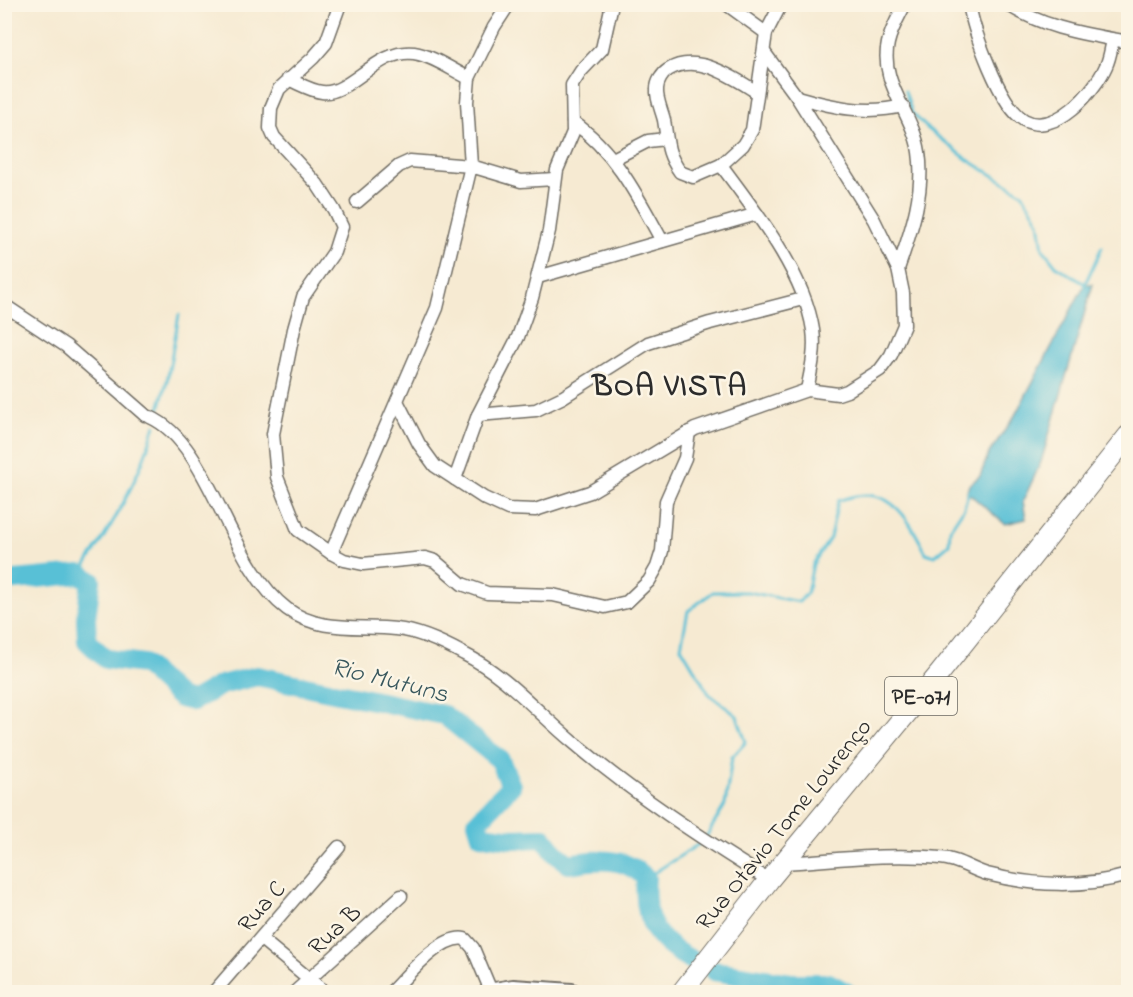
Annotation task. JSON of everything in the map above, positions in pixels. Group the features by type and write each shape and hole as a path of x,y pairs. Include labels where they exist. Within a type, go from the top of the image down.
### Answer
{"main road":[{"name":"Rua Otavio Tome Lourenço","path":"682,993 769,880 940,674 1128,436"}],"street":[{"path":"340,4 326,43 313,58 288,79 273,97 270,128 281,146 317,184 340,219 341,234 334,252 300,305 276,412 274,455 277,477 298,530 344,560 363,564 425,558 435,561 462,584 487,593 553,595 606,607 619,606 635,597 657,567 662,551 666,501 685,458 689,432"},
{"path":"331,553 398,403 437,308 471,166 467,102 469,78 494,27 509,4"},
{"path":"455,479 478,415 518,337 538,277 554,208 555,179 571,139 572,85 581,71 602,49 612,4"},
{"path":"726,4 766,33"},
{"path":"757,92 706,66 681,65 669,69 659,80 657,90 664,121 665,139 674,162 683,174 699,176 721,165 743,145 752,130 766,33 780,4"},
{"path":"898,269 913,226 920,183 916,136 891,82 886,64 888,40 905,4"},
{"path":"969,4 984,56 1005,96 1017,113 1027,121 1053,121 1081,103 1106,66 1113,40"},
{"path":"1007,4 1039,22 1061,30 1128,42"},
{"path":"398,403 428,459 484,498 508,509 535,510 590,492 689,432 807,390 838,394 856,387 880,370 891,355 904,325 903,293 898,269 874,220 797,97 764,52"},
{"path":"288,79 321,92 331,92 380,61 403,53 424,56 469,78"},
{"path":"797,97 852,110 871,111 903,106"},
{"path":"573,122 595,138 613,159 662,241"},
{"path":"613,159 644,143 665,139"},
{"path":"357,202 405,162 428,161 471,166 514,180 555,179"},
{"path":"721,165 757,214 787,265 803,299 814,341 807,390"},
{"path":"538,277 757,214"},
{"path":"478,415 536,410 563,397 648,344 710,323 803,299"},
{"path":"4,305 66,346 181,442 200,471 261,584 289,611 333,626 408,631 464,654 504,680 573,742 625,783 698,835 769,880"},
{"name":"Rua C","path":"214,993 339,847"},
{"path":"783,863 907,855 956,860 983,873 1029,882 1096,882 1128,875"},
{"name":"Rua B","path":"295,993 401,896"},
{"path":"392,993 442,944 460,938 465,939 473,948 490,992 513,988 564,992"},
{"path":"261,939 325,993"}],"water":[{"path":"1085,284 1093,284 1041,462 1023,501 1026,519 1005,524 967,492 969,485 980,476 989,453 1014,417"}],"waterway":[{"path":"905,91 912,113 927,128 968,160 1022,193 1039,222 1043,249 1057,267 1085,284"},
{"path":"1084,286 1102,247"},
{"path":"157,416 167,381 179,315"},
{"path":"80,574 124,503 149,445 155,425"},
{"path":"706,837 725,805 732,757 746,742 737,716 709,694 681,647 688,611 713,592 748,592 799,602 807,593 813,564 830,538 838,501 855,496 870,495 883,498 893,505 903,514 926,553 935,556 949,544 950,529 964,508 969,490"},
{"name":"Rio Mutuns","path":"4,581 80,574 91,581 86,618 87,641 106,659 143,664 180,698 193,701 221,685 257,676 444,715 500,760 511,786 477,822 481,835 514,839 544,838 556,854 569,864 610,861 638,871 646,878 647,907 655,930 672,947 696,962"},
{"path":"646,878 702,842"},
{"name":"Rio Mutuns","path":"714,971 791,983 829,983 846,992"}],"district":[{"name":"BOA VISTA","path":"670,385"}]}
